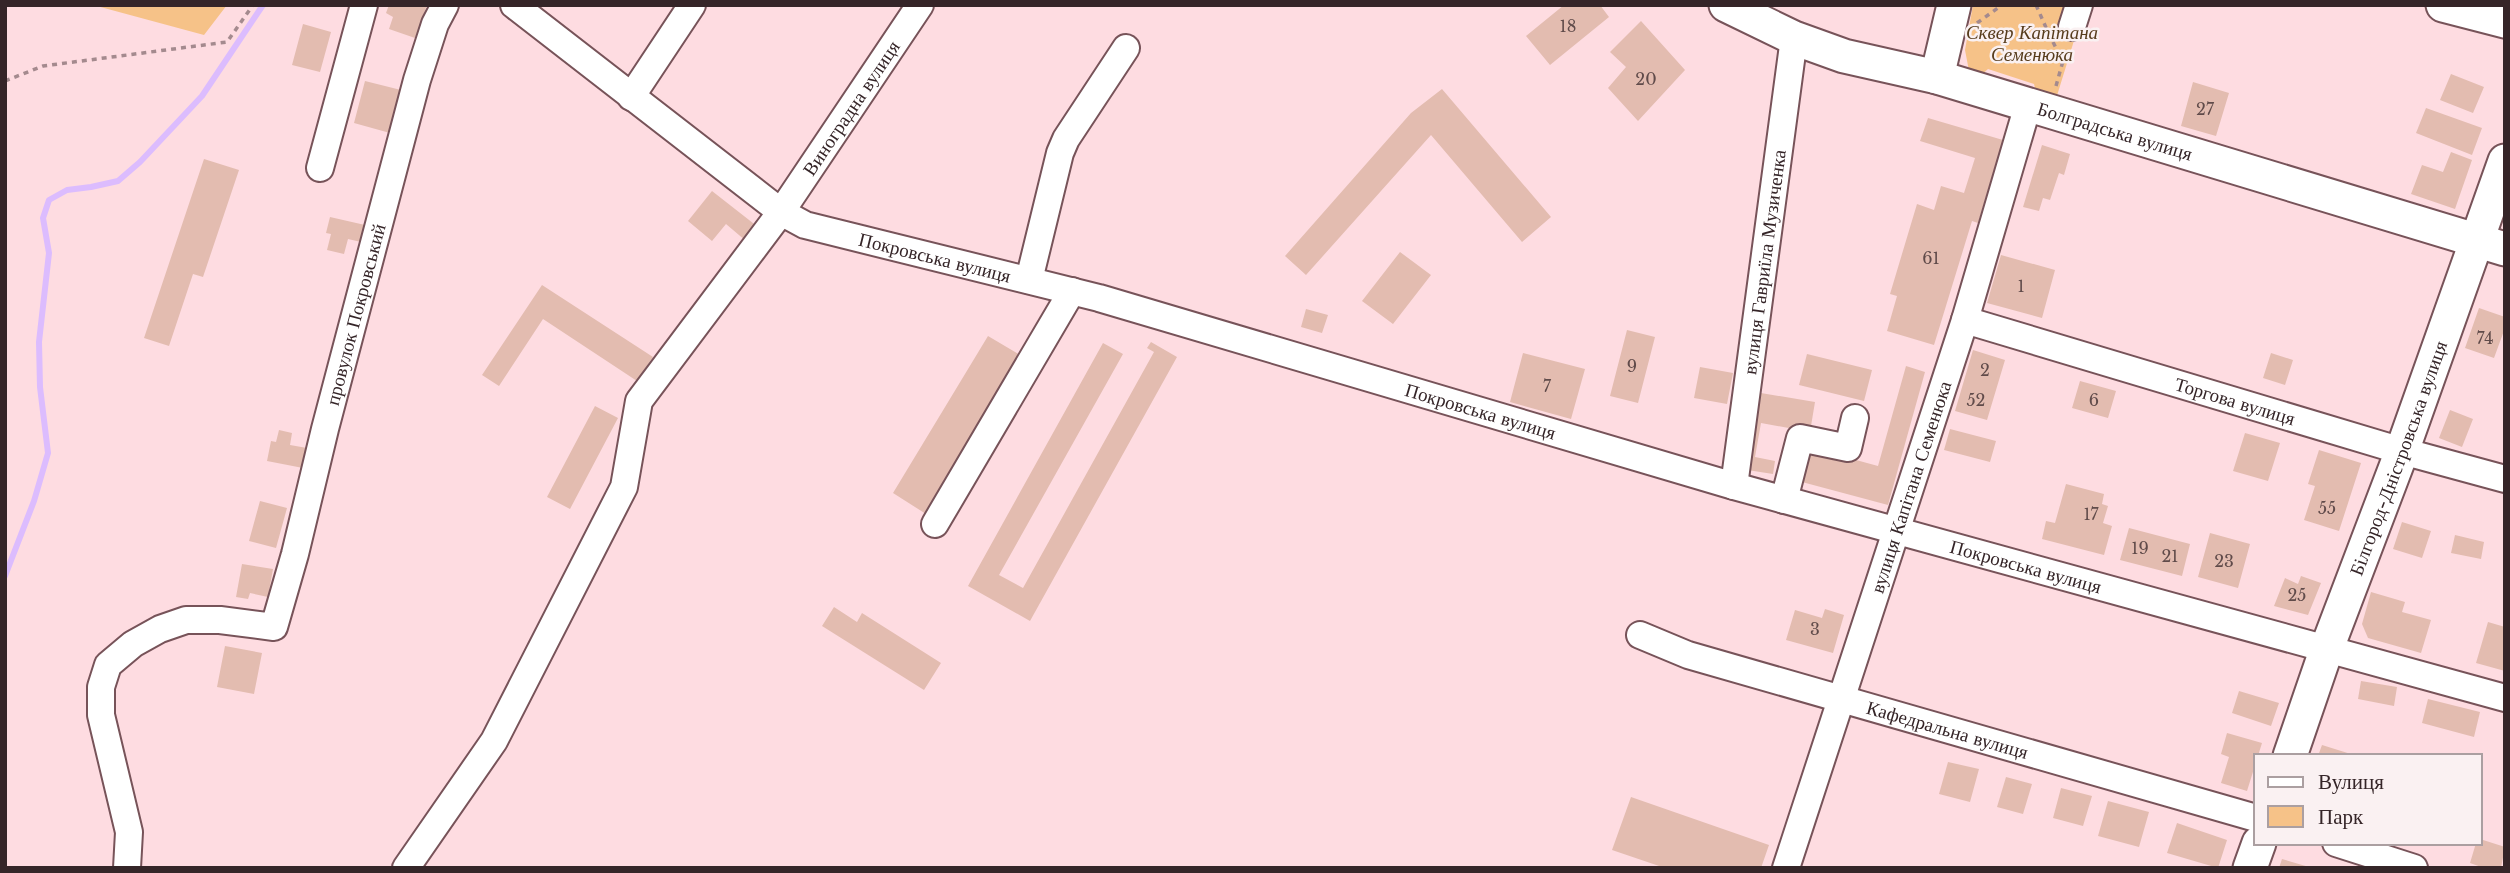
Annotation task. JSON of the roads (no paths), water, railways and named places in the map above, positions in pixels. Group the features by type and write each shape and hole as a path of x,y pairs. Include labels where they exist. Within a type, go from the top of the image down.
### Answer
{"main road":[{"name":"Болградська вулиця","path":"1726,5 1794,38 1844,56 2041,98 2490,245"},
{"path":"2443,5 2505,22"},
{"path":"1937,77 1963,16"},
{"name":"Білгород-Дністровська вулиця","path":"2291,754 2327,648 2402,451 2490,245 2505,162"},
{"path":"2250,868 2258,845"}],"street":[{"path":"320,168 363,5"},
{"name":"провулок Покровський","path":"127,868 129,832 101,715 101,687 108,665 133,644 160,629 186,620 220,620 274,626 417,80 435,24 445,5"},
{"name":"Покровська вулиця","path":"514,5 781,212 805,225 1072,291 1734,486 2505,698"},
{"path":"631,97 692,5"},
{"name":"Виноградна вулиця","path":"406,868 494,741 624,487 639,401 781,212 920,5"},
{"name":"вулиця Гавриїла Музиченка","path":"1734,486 1794,38"},
{"path":"1029,281 1063,146 1126,48"},
{"name":"вулиця Капітана Семенюка","path":"1786,868 1965,320 2041,98"},
{"path":"935,524 1072,291"},
{"name":"Торгова вулиця","path":"1965,320 2402,451 2505,479"},
{"path":"1784,500 1800,438 1848,448 1855,418"},
{"name":"Кафедральна вулиця","path":"1640,635 1688,656 2254,817"},
{"path":"2342,845 2414,868"}],"waterway":[{"path":"5,576 34,501 48,453 40,387 39,342 49,253 43,218 49,200 67,190 118,181 140,162 202,96 263,5"}],"park label":[{"name":"Сквер Капітана Семенюка","path":"2032,43"}]}
